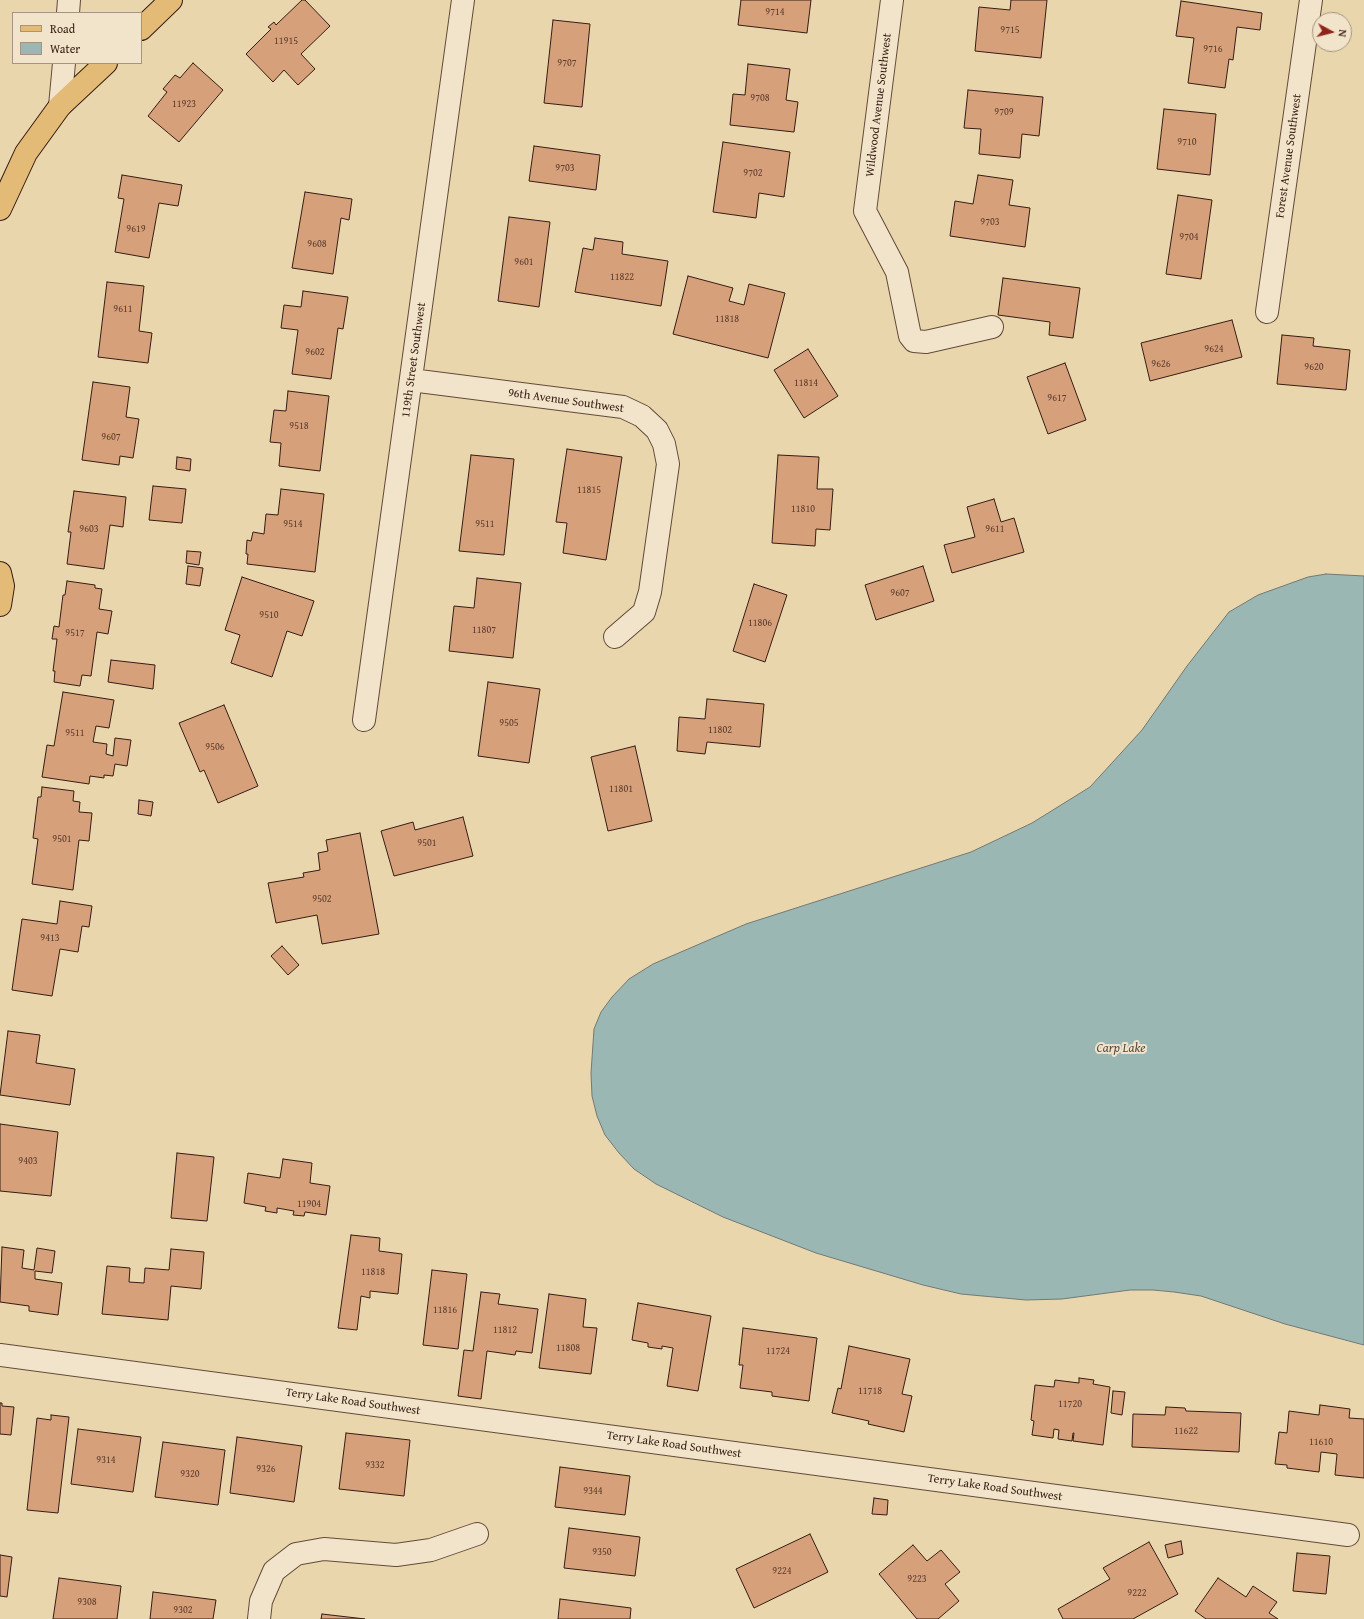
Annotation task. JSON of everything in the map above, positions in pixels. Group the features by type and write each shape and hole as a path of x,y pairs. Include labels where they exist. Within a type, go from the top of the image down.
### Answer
{"main road":[{"path":"142,28 171,0"},
{"path":"0,209 26,153 60,106 105,64"},
{"path":"0,573 3,586 0,605"}],"street":[{"path":"68,12 69,0"},
{"name":"119th Street Southwest","path":"364,720 463,0"},
{"name":"Wildwood Avenue Southwest","path":"892,0 866,210 897,272 910,336 914,341 926,342 992,327"},
{"name":"Forest Avenue Southwest","path":"1267,312 1311,0"},
{"path":"60,106 64,64"},
{"name":"96th Avenue Southwest","path":"411,380 623,407 642,416 657,430 664,444 668,464 650,592 644,612 615,637"},
{"name":"Terry Lake Road Southwest","path":"0,1354 1348,1535"},
{"path":"258,1619 261,1601 274,1571 296,1554 324,1549 396,1555 431,1550 476,1534"}],"water":[{"name":"Carp Lake","path":"1326,574 1364,576 1364,1345 1285,1324 1201,1296 1174,1292 1130,1290 1062,1299 1026,1300 961,1294 923,1285 816,1253 723,1217 656,1184 634,1169 619,1153 605,1135 597,1116 592,1096 591,1073 594,1029 601,1012 612,997 629,979 653,964 746,924 971,852 1032,823 1090,787 1142,730 1187,666 1229,612 1258,595 1308,577"}],"building":[{"path":"302,0 305,0 330,26 301,54 315,69 298,85 284,70 273,82 246,54 271,29 268,27 274,22 276,25"},
{"path":"741,0 811,0 807,33 738,25"},
{"path":"1011,0 1047,0 1041,58 975,51 979,7 1010,10"},
{"path":"1181,1 1262,13 1260,30 1237,27 1233,60 1229,59 1225,88 1188,83 1194,38 1176,36"},
{"path":"553,20 590,24 582,107 544,103"},
{"path":"193,63 223,90 179,142 148,116 167,92 163,89 175,75 180,78"},
{"path":"748,64 790,69 786,100 798,102 794,132 730,125 733,94 745,95"},
{"path":"968,90 1043,97 1039,136 1022,134 1020,158 979,154 981,129 964,128"},
{"path":"1164,109 1216,114 1210,175 1157,169"},
{"path":"723,142 790,152 784,197 759,193 756,218 713,212"},
{"path":"534,146 600,155 596,190 529,181"},
{"path":"122,175 182,185 178,206 159,203 149,258 115,252 124,199 118,198"},
{"path":"978,175 1013,180 1009,205 1030,208 1025,247 950,236 955,201 973,204"},
{"path":"305,192 352,199 349,220 341,218 333,274 292,268"},
{"path":"1178,195 1212,200 1201,279 1166,274"},
{"path":"509,217 550,222 539,307 498,301"},
{"path":"595,238 623,242 622,254 668,261 661,306 575,292 583,248 593,250"},
{"path":"688,276 733,288 729,301 744,305 749,284 785,293 768,358 673,334"},
{"path":"1003,278 1080,288 1073,338 1049,335 1050,322 998,315"},
{"path":"107,282 144,286 139,331 152,333 148,363 98,357"},
{"path":"303,291 348,297 343,329 338,328 331,379 292,374 298,330 281,328 284,305 301,307"},
{"path":"1232,320 1242,357 1150,381 1141,343"},
{"path":"1282,335 1314,338 1313,346 1350,350 1346,390 1277,384"},
{"path":"808,349 838,396 804,418 774,370"},
{"path":"1065,363 1086,420 1048,434 1027,377"},
{"path":"93,382 130,387 126,417 139,419 133,458 120,456 119,465 82,460"},
{"path":"288,391 329,396 320,471 279,466 281,443 270,442 274,410 286,411"},
{"path":"567,449 622,457 606,560 563,553 567,523 556,522"},
{"path":"471,455 514,459 504,555 459,551"},
{"path":"778,455 819,457 817,489 833,489 830,530 816,529 815,546 772,543"},
{"path":"177,457 191,459 190,471 176,469"},
{"path":"153,486 186,489 182,523 149,520"},
{"path":"281,489 324,494 315,572 247,564 247,540 251,541 253,532 264,534 266,514 278,515"},
{"path":"74,491 126,497 123,527 110,525 104,569 67,564 71,532 68,532"},
{"path":"994,499 1001,522 1014,518 1024,552 952,573 944,545 975,537 967,507"},
{"path":"187,551 201,552 199,565 186,563"},
{"path":"188,566 203,568 200,586 186,584"},
{"path":"923,566 934,601 876,620 865,585"},
{"path":"242,577 314,601 302,636 287,631 272,677 231,663 240,635 225,630"},
{"path":"477,578 521,583 513,658 449,651 454,606 474,608"},
{"path":"67,581 95,585 95,588 102,589 99,609 112,611 108,634 97,632 91,676 82,675 80,686 54,682 55,671 53,671 57,639 52,639 54,626 59,627 63,595 65,595"},
{"path":"754,584 787,595 765,662 733,651"},
{"path":"111,660 155,665 153,689 108,682"},
{"path":"488,682 540,689 529,763 478,756"},
{"path":"63,692 114,700 109,728 96,726 93,742 107,744 106,754 113,756 115,738 131,740 127,766 115,764 113,776 104,775 104,778 90,776 89,784 42,777 47,745 54,746"},
{"path":"707,699 764,704 760,747 707,742 705,754 677,751 679,717 705,719"},
{"path":"224,705 258,786 218,803 204,770 200,772 179,723"},
{"path":"635,746 652,821 608,831 591,757"},
{"path":"42,787 74,791 73,801 80,802 79,812 92,813 89,841 79,840 73,890 32,884 38,839 33,838 38,797 41,797"},
{"path":"139,800 153,802 151,816 138,814"},
{"path":"463,817 473,856 394,876 381,831 413,822 415,830"},
{"path":"360,833 379,934 322,944 317,915 276,923 268,883 304,877 303,873 320,870 318,853 328,851 326,840"},
{"path":"60,901 92,906 89,927 82,926 78,952 60,949 52,996 12,990 22,919 57,924"},
{"path":"282,946 299,965 288,975 271,956"},
{"path":"8,1031 40,1035 36,1063 75,1069 70,1105 0,1095"},
{"path":"0,1124 58,1132 51,1196 0,1191"},
{"path":"177,1153 214,1157 207,1221 171,1218"},
{"path":"283,1159 312,1163 310,1183 330,1186 326,1215 305,1212 304,1216 293,1215 294,1211 277,1208 277,1213 265,1211 266,1207 244,1203 248,1173 280,1178"},
{"path":"351,1235 380,1238 379,1251 402,1254 398,1294 370,1291 370,1298 361,1296 357,1330 338,1328"},
{"path":"2,1247 24,1250 22,1268 34,1270 37,1248 55,1251 52,1273 35,1271 35,1279 62,1283 58,1315 29,1311 29,1306 0,1302"},
{"path":"171,1249 204,1252 201,1289 171,1286 168,1320 102,1314 107,1266 130,1268 129,1282 144,1283 145,1268 169,1270"},
{"path":"432,1270 467,1274 458,1349 423,1345"},
{"path":"481,1292 500,1294 498,1304 538,1309 532,1353 516,1351 515,1355 487,1351 481,1399 458,1396 464,1350 473,1351"},
{"path":"549,1294 586,1299 583,1327 597,1328 591,1374 539,1368"},
{"path":"638,1303 711,1316 698,1391 667,1386 673,1348 662,1346 662,1349 648,1347 648,1343 632,1340"},
{"path":"743,1328 817,1338 809,1401 772,1396 772,1392 740,1388 743,1365 739,1365"},
{"path":"849,1346 910,1359 902,1394 912,1396 904,1432 868,1424 869,1421 832,1413 838,1388 841,1389"},
{"path":"1079,1378 1094,1380 1093,1384 1110,1387 1103,1445 1073,1441 1074,1433 1072,1441 1058,1439 1059,1430 1054,1429 1053,1438 1032,1435 1034,1421 1031,1420 1035,1385 1054,1387 1055,1380 1079,1383"},
{"path":"1113,1391 1125,1392 1122,1415 1111,1413"},
{"path":"0,1403 2,1403 2,1406 14,1407 11,1435 0,1434"},
{"path":"1320,1405 1350,1409 1349,1418 1364,1419 1364,1478 1335,1475 1337,1454 1321,1452 1319,1472 1287,1468 1287,1465 1275,1464 1279,1432 1287,1433 1289,1411 1319,1415"},
{"path":"1166,1407 1185,1408 1186,1411 1241,1413 1239,1452 1132,1447 1133,1414 1165,1415"},
{"path":"51,1415 69,1417 58,1513 27,1510 37,1418 51,1420"},
{"path":"78,1429 141,1437 133,1492 71,1484"},
{"path":"346,1433 410,1440 404,1496 339,1489"},
{"path":"237,1437 302,1446 294,1502 230,1493"},
{"path":"163,1442 225,1450 218,1505 155,1497"},
{"path":"560,1467 630,1476 625,1515 555,1507"},
{"path":"874,1498 888,1500 887,1515 872,1514"},
{"path":"569,1528 640,1537 635,1576 564,1568"},
{"path":"810,1534 828,1572 754,1608 736,1569"},
{"path":"1181,1541 1183,1554 1168,1558 1165,1545"},
{"path":"1149,1542 1178,1594 1133,1619 1063,1619 1058,1609 1110,1579 1103,1568"},
{"path":"913,1545 927,1561 941,1550 960,1572 945,1584 959,1601 938,1619 917,1619 879,1574"},
{"path":"1297,1553 1330,1556 1326,1594 1293,1591"},
{"path":"0,1555 12,1557 7,1597 0,1596"},
{"path":"59,1578 121,1586 117,1619 53,1619"},
{"path":"1218,1578 1246,1597 1253,1586 1277,1602 1269,1613 1278,1619 1206,1619 1195,1611"},
{"path":"153,1592 216,1600 213,1619 150,1619"},
{"path":"560,1599 631,1608 630,1619 558,1619"},
{"path":"322,1614 365,1619 321,1619"}]}
